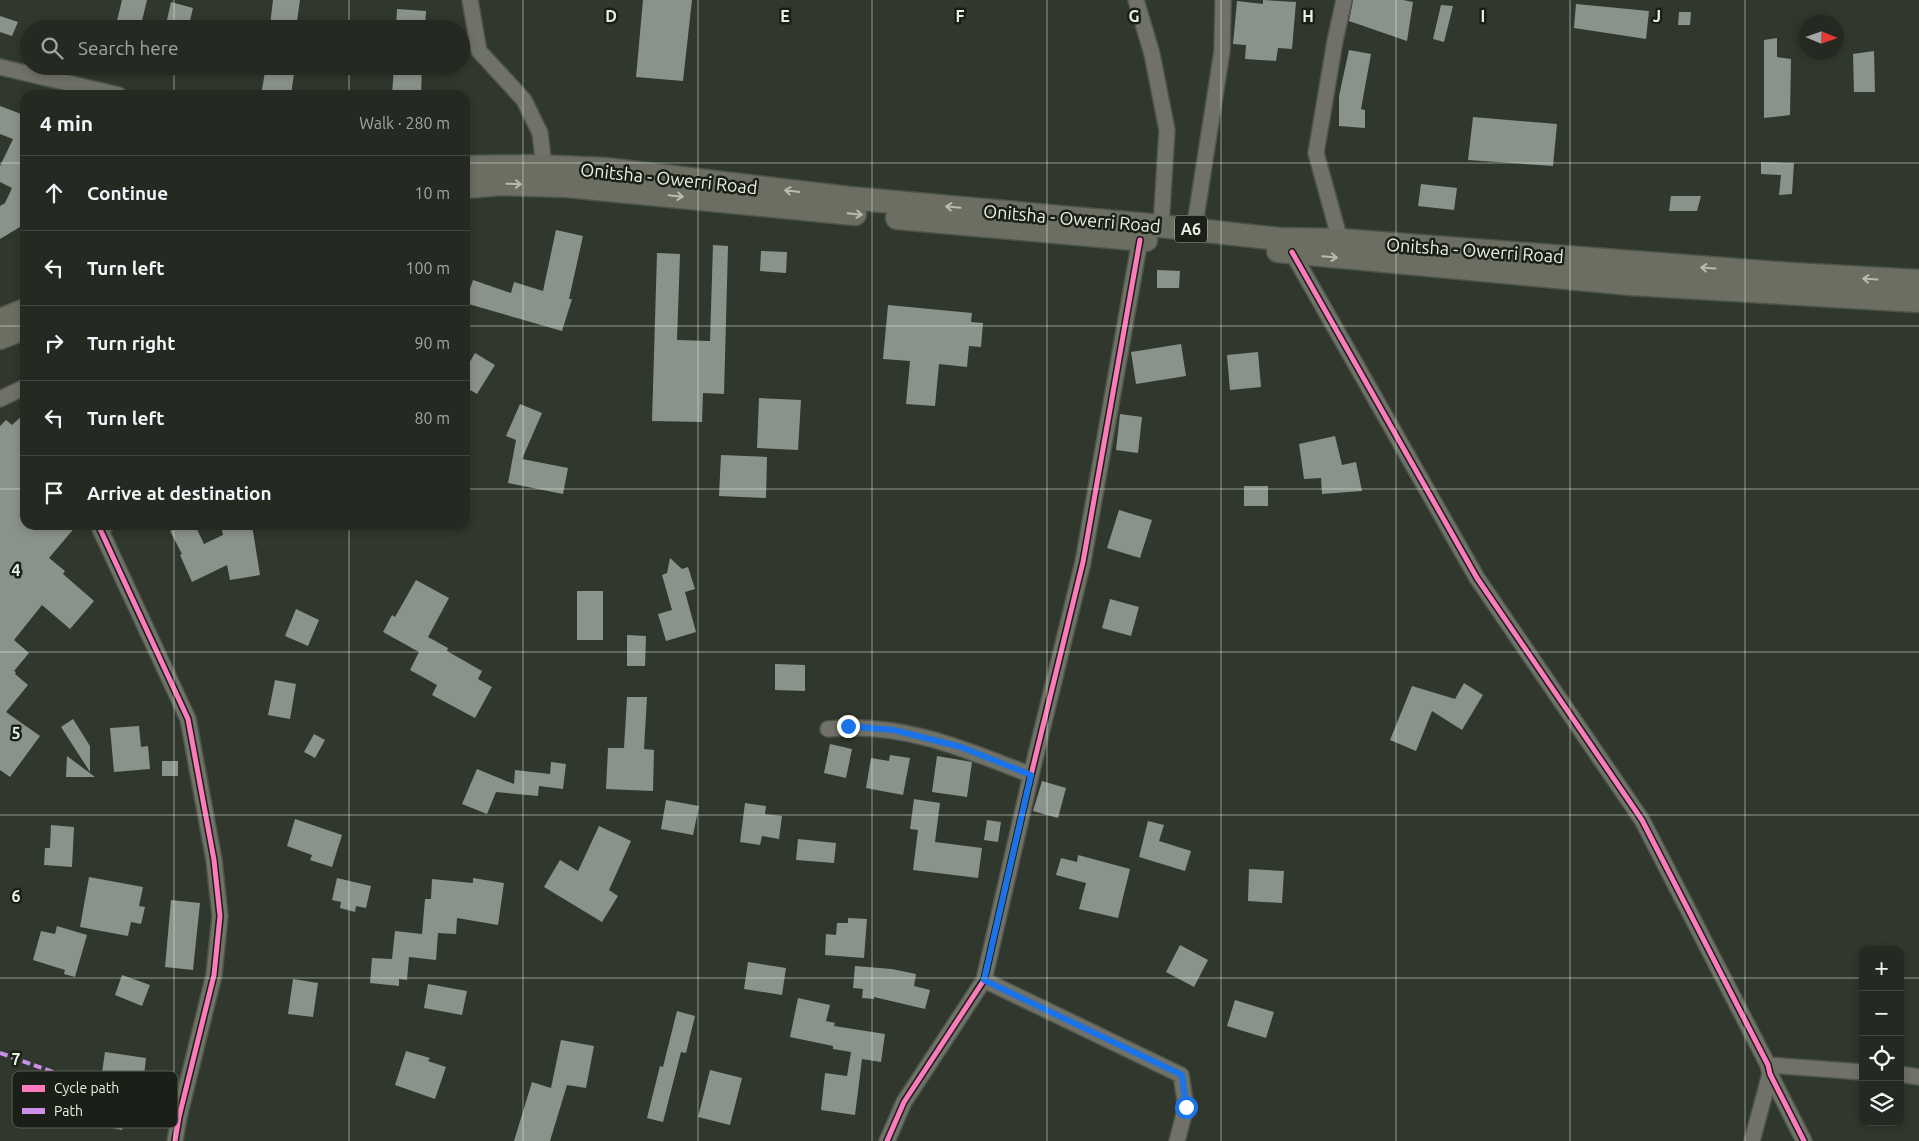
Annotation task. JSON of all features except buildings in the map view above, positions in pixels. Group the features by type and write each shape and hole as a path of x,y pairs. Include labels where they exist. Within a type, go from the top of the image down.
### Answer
{"highway":[{"name":"Onitsha - Owerri Road","path":"470,167 544,166 605,169 849,198 1161,226 1279,239 1340,240 1791,274 1919,281"},
{"name":"Onitsha - Owerri Road","path":"470,187 502,184 568,186 1631,284 1919,301"},
{"path":"0,320 20,312"},
{"path":"0,338 20,330"}],"street":[{"path":"470,0 479,51 524,100 540,133 544,166"},
{"path":"1136,0 1152,54 1167,130 1161,226"},
{"path":"1194,230 1222,51 1223,0"},
{"path":"1340,240 1316,153 1344,0"},
{"path":"0,67 20,72"},
{"path":"34,75 98,90"},
{"path":"887,1141 904,1102 984,980 1031,775 1083,562 1140,240"},
{"path":"1292,252 1477,578 1642,820 1804,1141"},
{"path":"0,399 20,389"},
{"path":"100,530 188,719 214,860 220,916 214,975 178,1123"},
{"path":"828,728 848,726 894,730 961,747 1031,775"},
{"path":"984,980 1182,1075 1186,1107 1177,1141"},
{"path":"1769,1070 1859,1072"},
{"path":"1752,1141 1769,1070"},
{"path":"1904,1075 1919,1077"},
{"path":"175,1141 177,1128"}],"marked path":[{"path":"0,1053 50,1071"}],"cycle path":[{"path":"887,1141 904,1102 984,980 1031,775 1083,562 1140,240"},
{"path":"1292,252 1477,578 1642,820 1768,1065 1770,1074 1804,1141"},
{"path":"100,530 188,719 214,860 220,916 214,975 178,1123"},
{"path":"175,1141 177,1128"}],"route":[{"path":"848,726 894,730 961,747 1031,775 984,980 1182,1075 1186,1107"}]}
